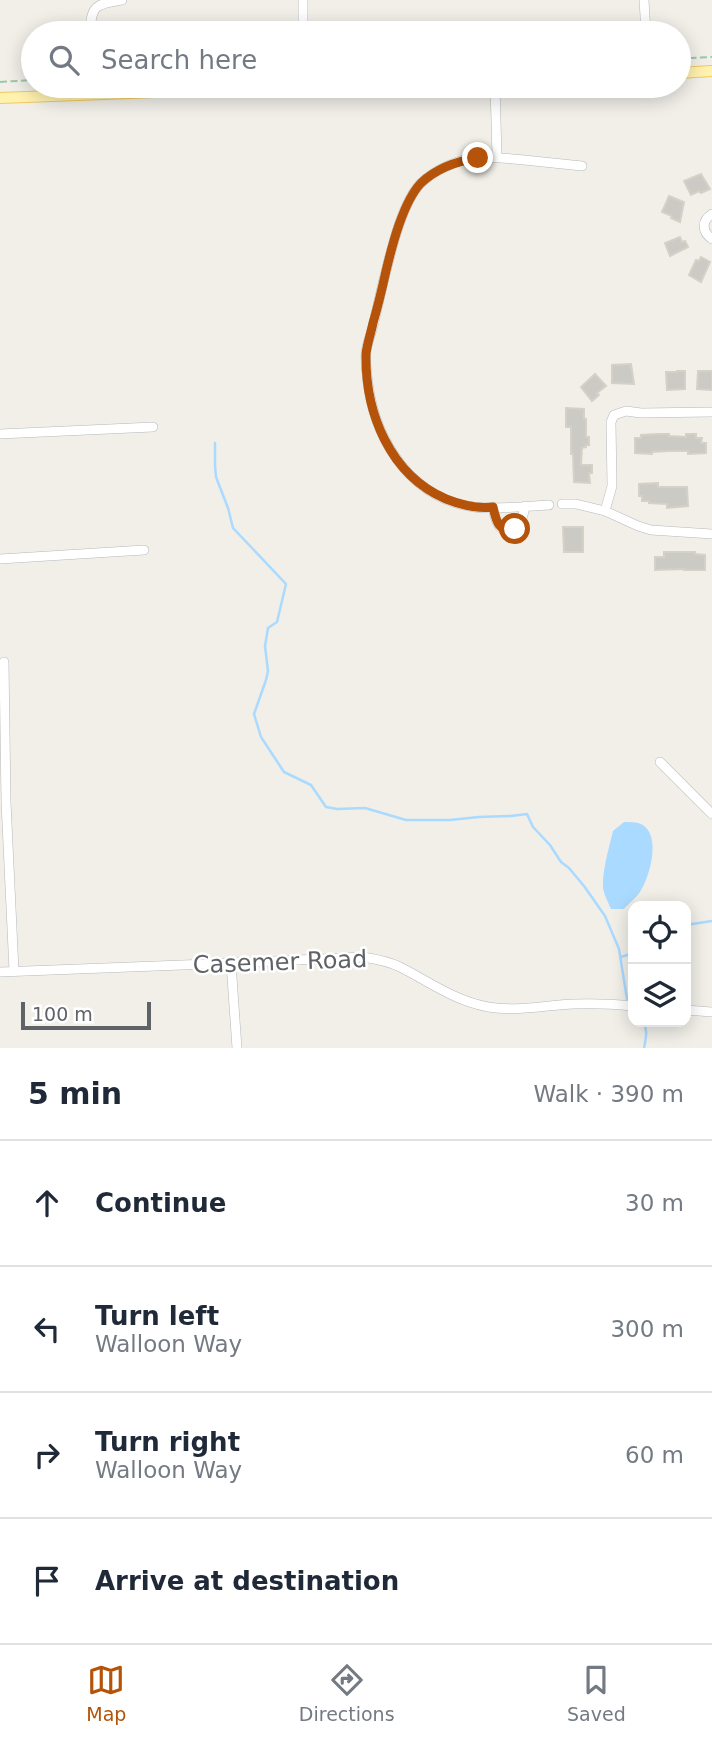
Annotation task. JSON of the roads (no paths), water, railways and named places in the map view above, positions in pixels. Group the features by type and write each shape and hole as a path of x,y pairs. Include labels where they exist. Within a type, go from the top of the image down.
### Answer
{"main road":[{"path":"691,72 712,71"},
{"path":"0,98 21,96"}],"street":[{"path":"91,21 92,12 103,2 122,0"},
{"path":"303,0 303,21"},
{"path":"644,0 645,21"},
{"path":"495,98 497,157"},
{"path":"549,505 473,507 434,494 415,481 384,440 376,420 368,386 366,351 394,239 412,195 420,184 447,166 462,160 497,157 582,166"},
{"path":"712,214 705,220 704,227 706,234 712,239"},
{"path":"605,510 612,486 611,422 614,415 625,411 712,412"},
{"path":"0,434 153,427"},
{"path":"562,504 605,510 651,530 712,534"},
{"path":"493,507 496,522 500,528 508,531 519,525 525,506"},
{"path":"0,559 144,550"},
{"path":"4,662 13,971"},
{"path":"660,762 712,814"},
{"name":"Casemer Road","path":"0,972 363,957 398,966 460,999 487,1007 534,1009 590,1003 628,1006"},
{"path":"231,963 237,1048"},
{"path":"691,1010 712,1012"}],"water":[{"path":"624,822 639,823 647,829 653,846 644,885 624,909 611,909 603,888 613,831"}],"waterway":[{"path":"215,443 216,477 233,528 286,584 277,622 268,628 265,646 268,671 254,714 261,737 284,772 311,785 326,807 337,809 365,808 406,820 450,820 527,814 533,827 584,886 605,916 619,949 627,999"},
{"path":"691,924 712,921"},
{"path":"621,957 628,955"},
{"path":"644,1048 645,1027"}]}
